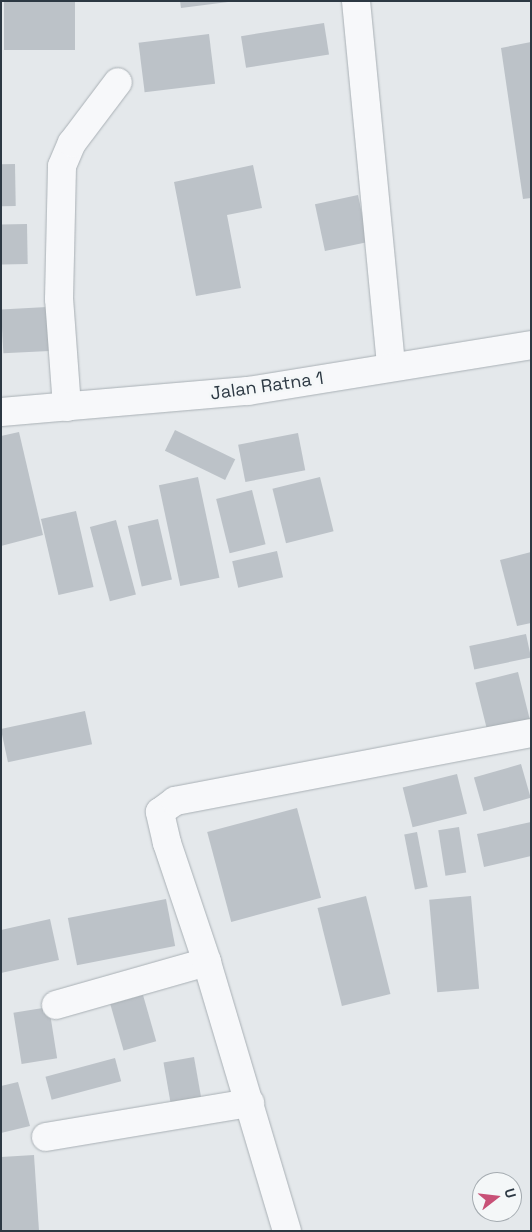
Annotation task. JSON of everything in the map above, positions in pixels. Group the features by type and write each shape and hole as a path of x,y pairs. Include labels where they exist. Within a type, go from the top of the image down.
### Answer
{"street":[{"path":"356,1 391,366"},
{"path":"67,407 59,299 62,166 72,143 118,82"},
{"name":"Jalan Ratna 1","path":"1,412 248,391 391,366 531,345"},
{"path":"287,1231 207,962 160,820 160,812 175,801 531,733"},
{"path":"56,1005 207,962"},
{"path":"46,1137 250,1103"}],"building":[{"path":"4,1 75,1 75,50 4,50"},
{"path":"180,1 228,1 228,2 181,8"},
{"path":"324,23 329,55 246,68 241,36"},
{"path":"209,34 215,84 145,92 139,43"},
{"path":"531,42 531,198 523,199 501,48"},
{"path":"1,164 15,164 16,206 2,206"},
{"path":"253,165 262,208 227,215 241,288 196,296 174,182"},
{"path":"358,195 368,242 325,251 315,204"},
{"path":"1,224 27,224 28,264 2,264"},
{"path":"47,307 49,351 3,353 1,309"},
{"path":"175,430 235,459 225,480 165,451"},
{"path":"19,432 43,535 1,546 1,436"},
{"path":"298,433 305,470 245,482 238,445"},
{"path":"198,477 219,578 180,586 159,485"},
{"path":"320,477 334,531 286,543 272,489"},
{"path":"252,490 266,544 230,553 216,499"},
{"path":"76,511 94,587 58,595 41,519"},
{"path":"158,519 172,579 142,586 128,526"},
{"path":"116,520 136,594 110,601 90,527"},
{"path":"277,551 283,577 238,588 232,561"},
{"path":"531,552 531,623 517,626 500,560"},
{"path":"526,634 531,657 474,670 469,646"},
{"path":"518,672 531,724 488,735 475,683"},
{"path":"85,711 92,744 8,762 1,729"},
{"path":"521,764 531,798 484,811 474,778"},
{"path":"457,774 467,814 413,827 403,788"},
{"path":"297,808 321,898 231,922 207,832"},
{"path":"531,822 531,856 484,867 477,834"},
{"path":"459,827 466,872 445,876 438,830"},
{"path":"417,832 428,887 415,889 404,834"},
{"path":"366,896 390,994 342,1006 317,908"},
{"path":"471,896 479,989 437,992 429,900"},
{"path":"166,899 175,946 77,965 68,918"},
{"path":"50,919 59,960 1,973 1,930"},
{"path":"143,995 156,1041 124,1051 110,1004"},
{"path":"49,1007 57,1058 22,1064 13,1013"},
{"path":"194,1057 202,1103 172,1109 163,1062"},
{"path":"115,1058 121,1081 52,1100 45,1077"},
{"path":"18,1082 30,1126 1,1133 1,1086"},
{"path":"34,1155 39,1231 1,1231 1,1157"}]}
